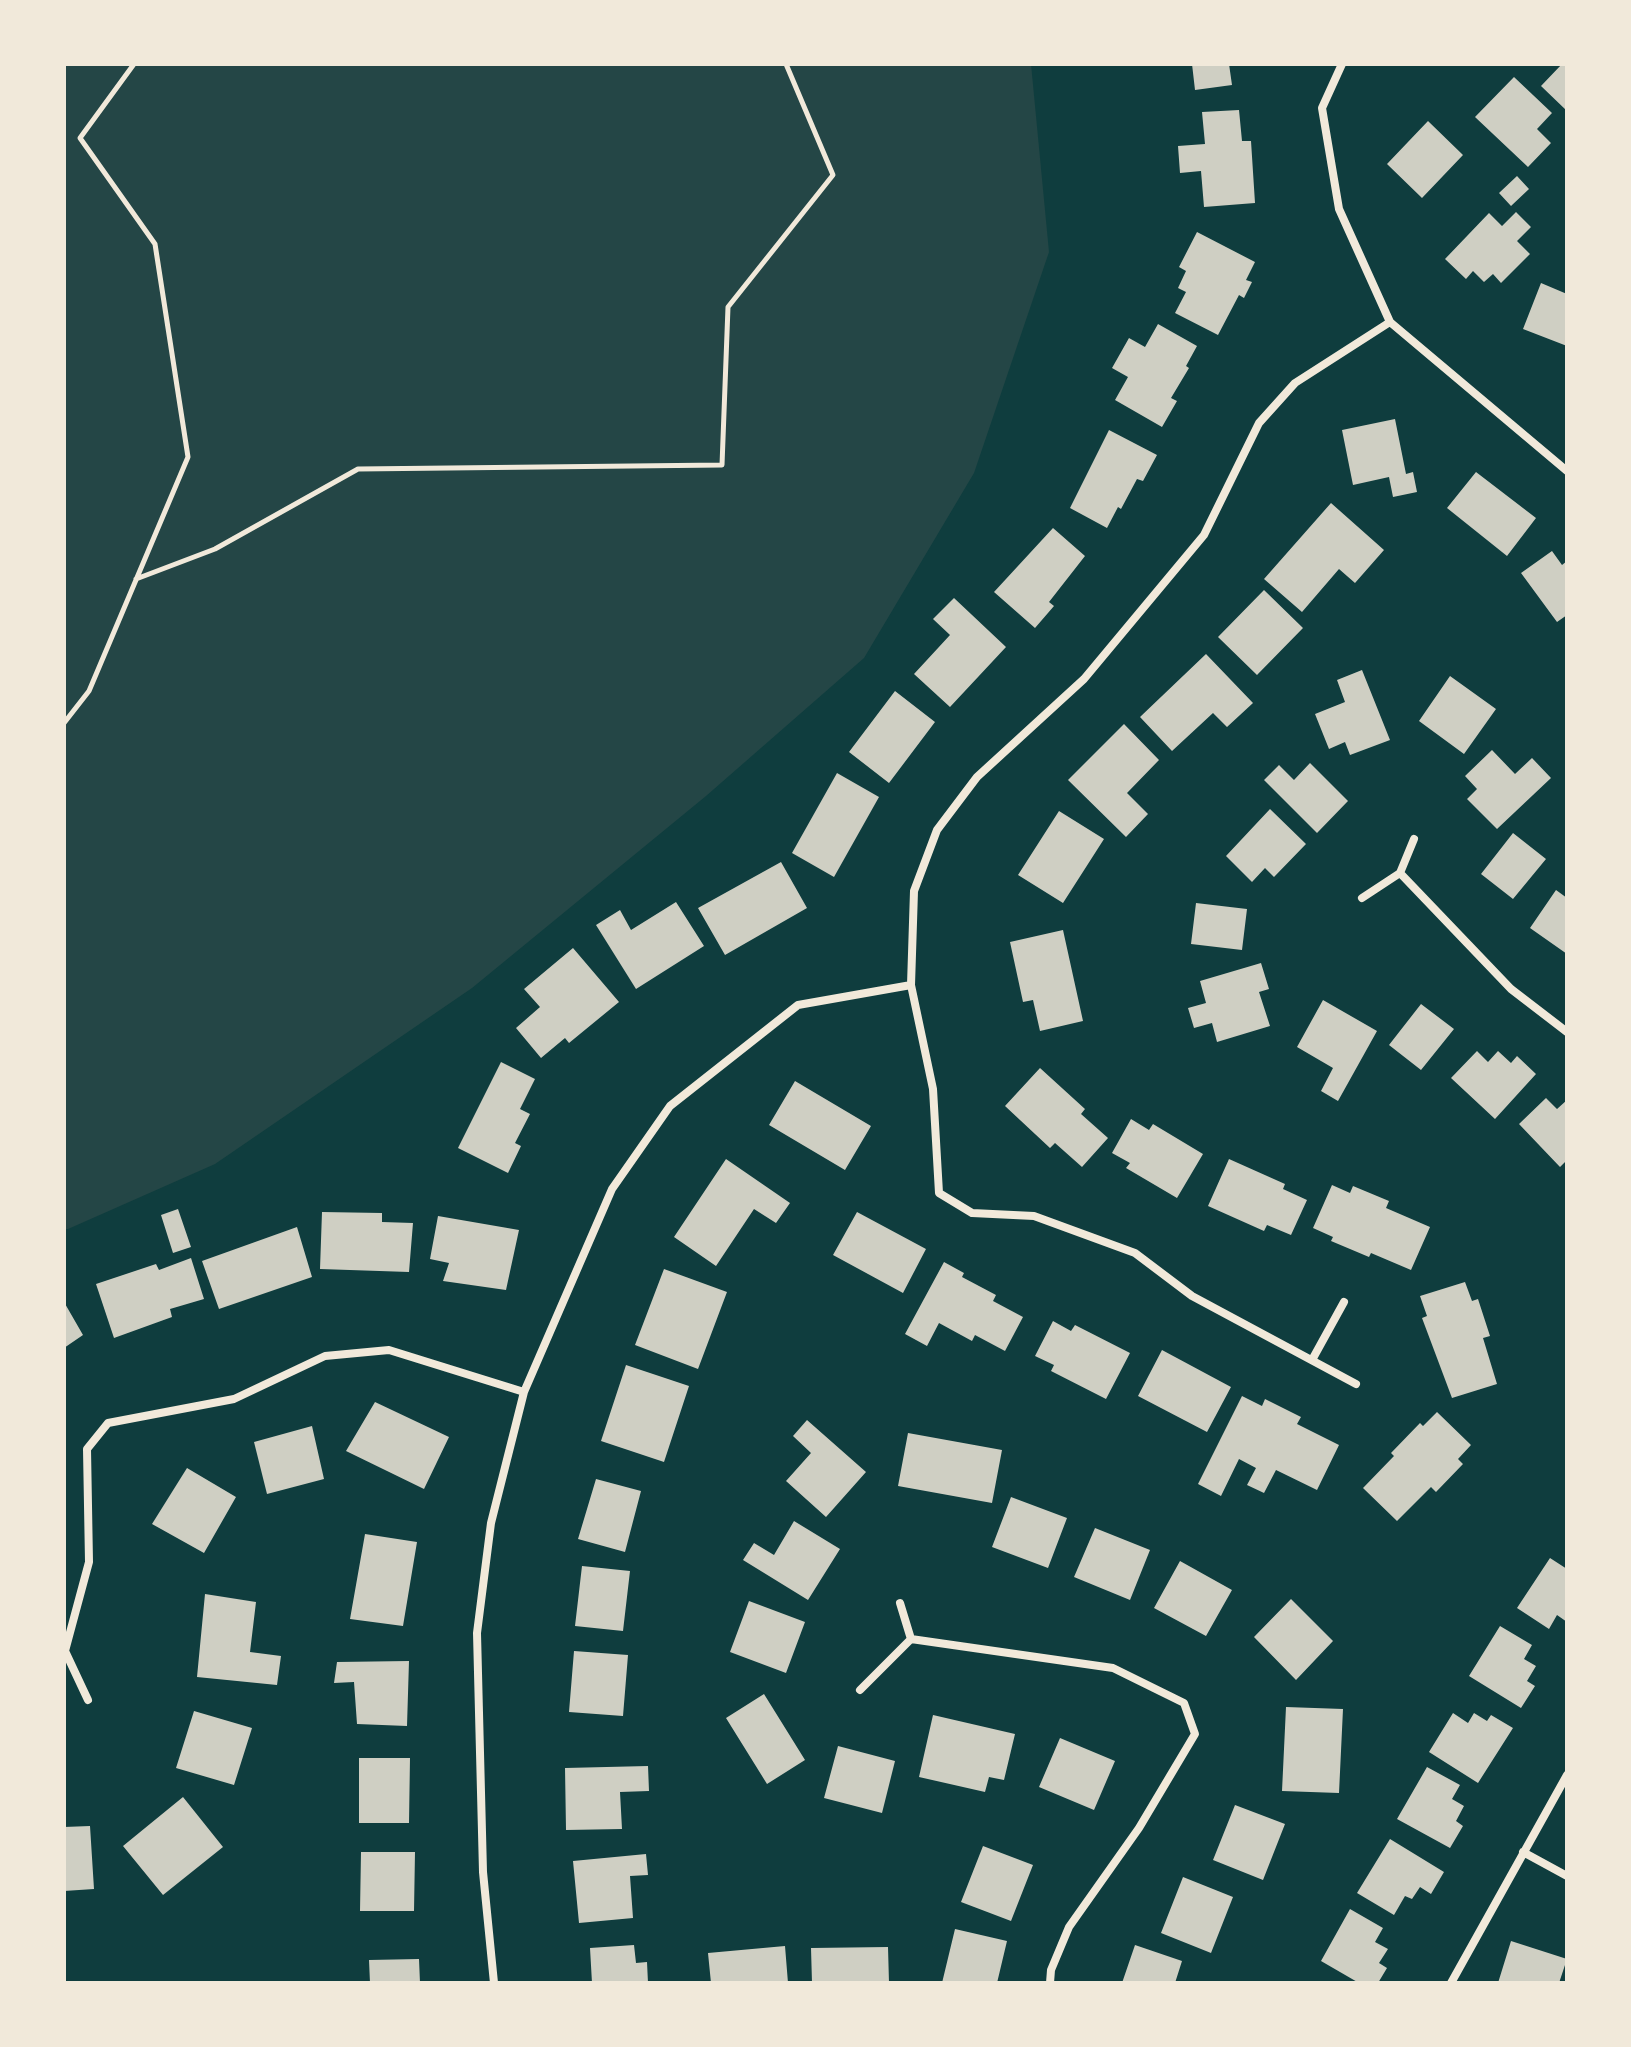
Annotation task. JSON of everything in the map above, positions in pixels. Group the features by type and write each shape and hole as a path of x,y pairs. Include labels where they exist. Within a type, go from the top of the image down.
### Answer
{"street":[{"path":"1342,64 1322,108 1339,209 1390,322 1567,471"},
{"path":"1356,1384 1192,1296 1135,1253 1034,1216 972,1213 939,1193 933,1089 911,985 914,891 937,830 977,777 1084,679 1204,535 1259,423 1295,383 1390,322"},
{"path":"1362,898 1400,873 1414,839"},
{"path":"1400,873 1511,989 1567,1032"},
{"path":"494,1983 483,1872 477,1633 491,1523 524,1392 612,1189 670,1106 798,1005 911,985"},
{"path":"1312,1360 1344,1302"},
{"path":"88,1700 65,1651 89,1562 87,1449 108,1423 234,1399 325,1356 389,1350 524,1392"},
{"path":"900,1603 911,1639"},
{"path":"860,1690 911,1639"},
{"path":"911,1639 1113,1668 1184,1703 1195,1734 1139,1828 1069,1927 1051,1970 1050,1983"},
{"path":"1451,1983 1567,1775"},
{"path":"1523,1852 1567,1876"}],"path":[{"path":"64,723 89,691 188,457 155,244 80,138 134,64"},
{"path":"136,579 215,549 358,469 722,465 728,307 833,175 786,64"}],"shaded area":[{"path":"64,64 1031,64 1049,252 974,473 864,658 706,796 472,988 215,1164 68,1229 64,1229"}],"building":[{"path":"1192,64 1229,64 1232,85 1195,90"},
{"path":"1562,64 1567,64 1567,111 1541,86"},
{"path":"1514,77 1552,113 1537,129 1551,143 1528,167 1475,117"},
{"path":"1239,110 1242,141 1251,141 1255,203 1204,207 1201,171 1180,173 1178,146 1205,144 1202,112"},
{"path":"1428,121 1463,155 1422,198 1387,164"},
{"path":"1517,176 1529,189 1511,206 1499,193"},
{"path":"1516,212 1531,227 1517,241 1530,254 1501,283 1493,274 1484,282 1473,271 1466,279 1445,259 1489,213 1502,226"},
{"path":"1197,232 1255,262 1246,280 1252,282 1244,298 1239,295 1218,335 1175,313 1186,292 1178,288 1186,271 1179,267"},
{"path":"1541,283 1567,294 1567,346 1523,329"},
{"path":"1158,324 1197,346 1186,366 1189,368 1171,398 1177,401 1162,427 1115,400 1128,377 1112,368 1129,338 1145,347"},
{"path":"1395,419 1406,474 1413,472 1417,492 1393,497 1389,477 1353,485 1342,430"},
{"path":"1109,430 1157,455 1143,481 1137,479 1107,528 1070,508"},
{"path":"1476,472 1536,518 1507,556 1447,508"},
{"path":"1331,503 1384,550 1355,583 1339,569 1302,612 1264,579"},
{"path":"1053,528 1085,556 1049,602 1054,606 1035,628 994,592"},
{"path":"1552,551 1562,565 1567,561 1567,615 1557,622 1521,573"},
{"path":"1264,590 1303,628 1257,675 1218,637"},
{"path":"954,598 1006,647 950,707 914,674 950,635 933,619"},
{"path":"1206,654 1253,703 1227,727 1213,713 1172,751 1140,717"},
{"path":"1362,670 1390,740 1350,755 1345,742 1329,749 1315,714 1345,702 1337,680"},
{"path":"1450,676 1496,709 1464,754 1419,721"},
{"path":"895,691 935,722 889,783 849,752"},
{"path":"1124,724 1159,760 1127,793 1148,814 1126,837 1068,780"},
{"path":"1492,750 1515,774 1532,758 1551,778 1497,829 1467,799 1477,789 1465,776"},
{"path":"1310,763 1348,801 1317,833 1264,780 1279,765 1294,780"},
{"path":"837,773 879,797 834,877 792,853"},
{"path":"1270,809 1306,844 1274,877 1265,868 1252,882 1226,856"},
{"path":"1059,811 1104,839 1063,903 1018,875"},
{"path":"1513,833 1546,859 1513,899 1481,874"},
{"path":"781,862 807,908 725,955 698,908"},
{"path":"1556,890 1567,898 1567,954 1530,928"},
{"path":"676,902 704,946 636,989 596,925 620,910 631,930"},
{"path":"1196,903 1247,909 1242,950 1191,944"},
{"path":"1063,930 1083,1021 1040,1031 1033,1000 1023,1002 1010,942"},
{"path":"573,948 619,1002 569,1043 565,1038 541,1058 516,1028 540,1007 524,989"},
{"path":"1261,963 1269,989 1259,992 1270,1026 1217,1042 1212,1023 1194,1028 1188,1008 1206,1003 1200,981"},
{"path":"1323,1000 1377,1031 1338,1101 1321,1091 1333,1068 1297,1047"},
{"path":"1421,1004 1454,1029 1421,1070 1389,1045"},
{"path":"1477,1051 1488,1062 1498,1051 1511,1063 1517,1056 1536,1074 1495,1119 1451,1078"},
{"path":"501,1062 535,1079 520,1109 530,1114 515,1143 521,1146 508,1173 458,1148"},
{"path":"1040,1068 1085,1109 1081,1114 1108,1138 1082,1167 1055,1143 1050,1148 1005,1106"},
{"path":"795,1081 871,1126 845,1170 769,1125"},
{"path":"1546,1098 1557,1109 1567,1100 1567,1160 1560,1167 1519,1124"},
{"path":"1131,1119 1149,1130 1153,1124 1203,1154 1177,1198 1126,1168 1130,1163 1112,1153"},
{"path":"726,1159 790,1203 776,1223 754,1209 716,1266 674,1237"},
{"path":"1229,1159 1285,1184 1283,1189 1307,1200 1291,1235 1267,1225 1264,1231 1208,1206"},
{"path":"1332,1185 1350,1193 1353,1186 1389,1201 1386,1208 1430,1227 1411,1270 1331,1241 1333,1237 1313,1228"},
{"path":"178,1209 191,1247 173,1253 161,1215"},
{"path":"322,1212 382,1213 382,1222 413,1223 409,1272 320,1269"},
{"path":"857,1212 926,1249 903,1293 833,1255"},
{"path":"438,1216 519,1230 506,1290 443,1281 449,1263 430,1259"},
{"path":"297,1227 312,1277 219,1309 202,1261"},
{"path":"191,1258 204,1299 170,1309 172,1317 114,1338 96,1284 156,1264 159,1270"},
{"path":"944,1262 964,1273 962,1277 996,1295 993,1301 1023,1317 1005,1351 975,1335 972,1341 939,1323 927,1346 905,1334"},
{"path":"664,1269 727,1292 698,1369 635,1345"},
{"path":"1465,1282 1472,1301 1478,1299 1490,1336 1483,1338 1497,1384 1452,1398 1422,1318 1427,1316 1420,1296"},
{"path":"64,1302 83,1335 64,1348"},
{"path":"1053,1321 1071,1331 1075,1325 1130,1353 1106,1399 1051,1371 1054,1365 1035,1356"},
{"path":"1162,1350 1231,1387 1207,1432 1138,1396"},
{"path":"626,1365 689,1386 664,1462 601,1441"},
{"path":"1242,1396 1262,1406 1265,1399 1301,1417 1297,1424 1339,1445 1317,1490 1276,1470 1264,1493 1247,1485 1256,1468 1239,1459 1221,1496 1198,1484"},
{"path":"375,1402 449,1437 424,1489 346,1451"},
{"path":"1437,1412 1471,1445 1458,1459 1463,1464 1436,1492 1431,1487 1397,1521 1363,1488 1420,1423 1423,1426"},
{"path":"807,1420 866,1472 826,1517 786,1481 811,1453 793,1436"},
{"path":"312,1426 324,1479 267,1494 254,1442"},
{"path":"908,1433 1002,1450 992,1503 898,1486"},
{"path":"187,1468 236,1497 204,1553 152,1524"},
{"path":"596,1479 641,1491 625,1552 578,1539"},
{"path":"1011,1497 1067,1518 1048,1568 992,1547"},
{"path":"794,1521 840,1549 808,1600 743,1560 754,1543 774,1555"},
{"path":"1095,1528 1150,1550 1130,1600 1074,1577"},
{"path":"365,1534 417,1542 403,1626 350,1619"},
{"path":"1550,1558 1567,1569 1567,1622 1557,1615 1549,1629 1517,1608"},
{"path":"1180,1561 1232,1590 1206,1636 1154,1608"},
{"path":"582,1566 630,1571 623,1631 575,1626"},
{"path":"205,1594 256,1602 250,1652 281,1656 277,1685 197,1677"},
{"path":"1291,1599 1333,1641 1296,1680 1254,1637"},
{"path":"749,1601 805,1622 786,1673 730,1652"},
{"path":"1500,1626 1532,1645 1524,1659 1536,1666 1527,1681 1535,1686 1521,1708 1469,1676"},
{"path":"574,1651 628,1655 623,1716 569,1712"},
{"path":"409,1661 407,1726 357,1724 354,1682 334,1683 337,1662"},
{"path":"764,1694 805,1760 767,1784 726,1718"},
{"path":"1286,1707 1343,1709 1339,1793 1282,1791"},
{"path":"194,1711 252,1728 234,1785 176,1768"},
{"path":"1453,1713 1468,1723 1474,1713 1487,1721 1491,1715 1513,1728 1478,1783 1429,1752"},
{"path":"933,1715 1015,1734 1004,1780 989,1777 985,1792 919,1777"},
{"path":"1060,1738 1115,1761 1094,1810 1039,1787"},
{"path":"838,1746 895,1761 882,1813 824,1798"},
{"path":"359,1758 410,1758 409,1823 359,1823"},
{"path":"648,1766 649,1791 620,1792 622,1829 566,1830 565,1768"},
{"path":"1427,1767 1460,1785 1452,1799 1464,1806 1456,1821 1463,1826 1450,1848 1397,1819"},
{"path":"183,1797 223,1847 163,1895 123,1846"},
{"path":"1235,1805 1285,1824 1263,1880 1213,1860"},
{"path":"90,1826 94,1889 64,1891 64,1827"},
{"path":"1390,1839 1444,1872 1431,1894 1420,1887 1412,1899 1405,1896 1394,1915 1357,1893"},
{"path":"983,1846 1033,1865 1011,1921 961,1902"},
{"path":"361,1852 415,1852 414,1911 360,1911"},
{"path":"646,1854 648,1875 630,1876 633,1918 579,1923 573,1861"},
{"path":"1183,1877 1233,1897 1211,1953 1161,1933"},
{"path":"1350,1909 1383,1928 1375,1942 1388,1949 1379,1963 1387,1968 1378,1983 1359,1983 1321,1961"},
{"path":"955,1929 1007,1941 997,1983 942,1983"},
{"path":"1511,1941 1567,1959 1559,1983 1498,1983"},
{"path":"634,1945 636,1963 647,1962 648,1983 592,1983 590,1948"},
{"path":"1135,1945 1182,1961 1175,1983 1122,1983"},
{"path":"785,1946 788,1983 711,1983 708,1953"},
{"path":"888,1947 889,1983 812,1983 811,1948"},
{"path":"419,1959 420,1983 370,1983 369,1960"}]}
